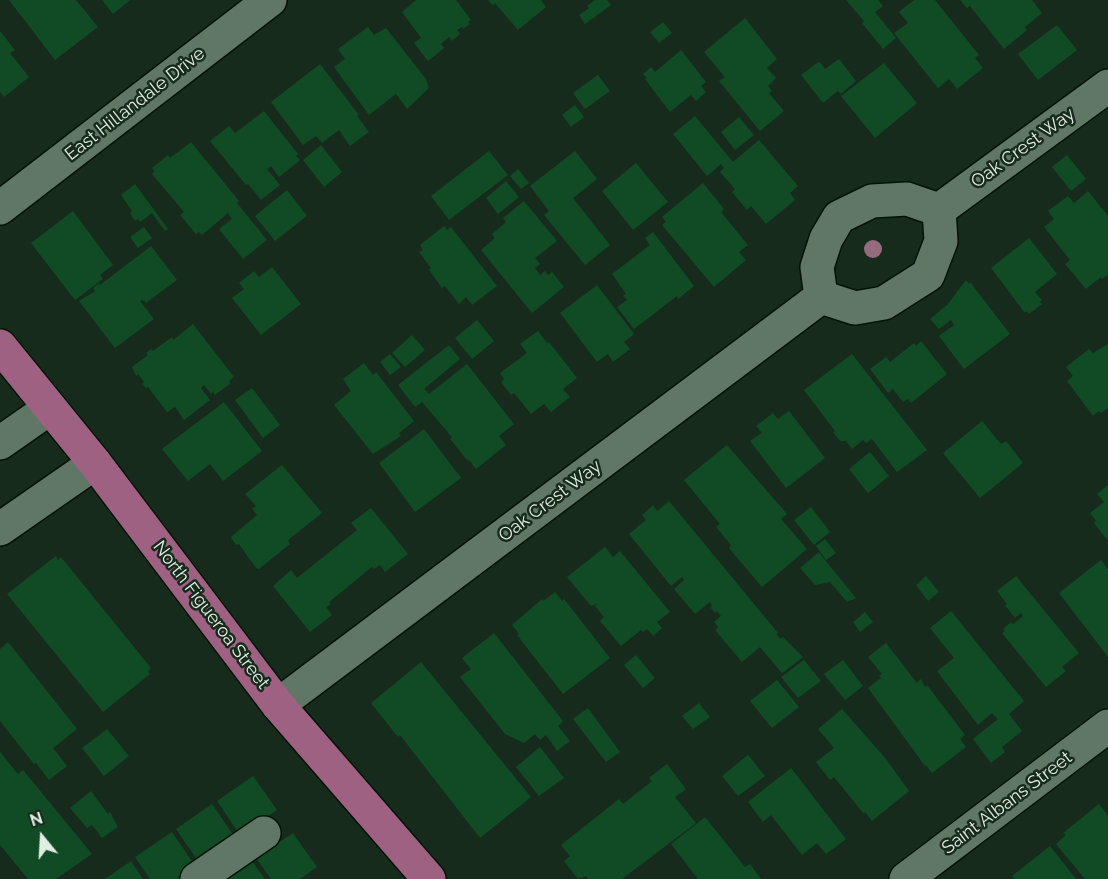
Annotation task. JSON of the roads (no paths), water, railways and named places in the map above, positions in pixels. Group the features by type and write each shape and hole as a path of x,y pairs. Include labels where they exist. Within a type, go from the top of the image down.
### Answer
{"main road":[{"name":"North Figueroa Street","path":"0,346 95,463 278,705 429,879"}],"street":[{"name":"East Hillandale Drive","path":"0,208 270,0"},
{"name":"Oak Crest Way","path":"939,210 1108,86"},
{"path":"907,199 939,210 941,241 928,274 884,303 855,308 821,297 817,267 826,239 839,217 872,201 884,200 907,199"},
{"name":"Oak Crest Way","path":"278,705 821,297"},
{"path":"0,442 50,408"},
{"path":"0,529 95,463"},
{"name":"Saint Albans Street","path":"906,879 1108,726"},
{"path":"197,879 264,833"}]}
